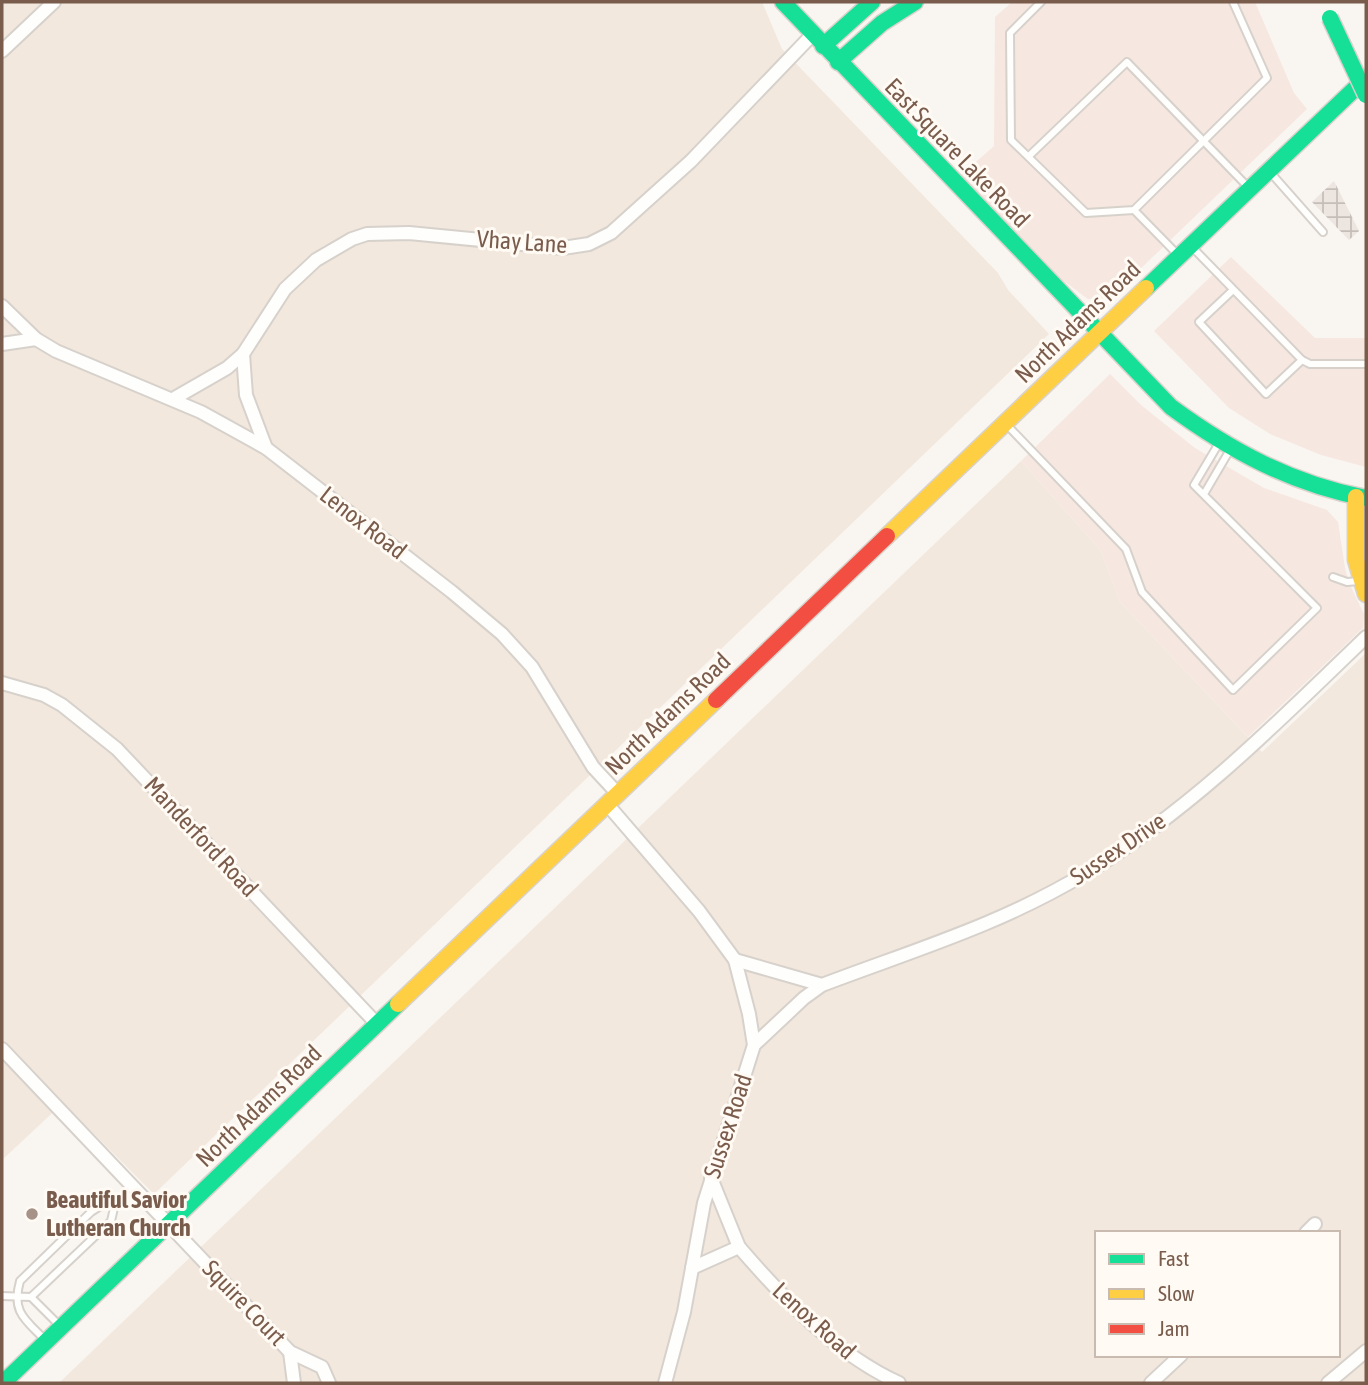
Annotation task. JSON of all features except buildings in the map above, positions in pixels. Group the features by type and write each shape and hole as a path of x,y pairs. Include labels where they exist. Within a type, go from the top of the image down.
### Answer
{"main road":[{"name":"East Square Lake Road","path":"783,2 1171,407 1226,445 1264,467 1320,489 1361,497"},
{"path":"818,40 872,2"},
{"path":"838,62 883,23 915,2"},
{"path":"1322,2 1366,95"},
{"name":"North Adams Road","path":"3,1383 1366,78"},
{"path":"1361,497 1355,548 1364,587"}],"street":[{"path":"2,51 54,2"},
{"name":"Vhay Lane","path":"173,399 227,368 243,354 285,289 316,260 352,239 376,233 409,233 563,248 589,244 611,233 674,178 818,40"},
{"name":"Lenox Road","path":"2,306 36,339 78,362 173,399 266,448 502,634 546,685 612,799 735,960 754,1045"},
{"path":"2,344 36,339"},
{"path":"243,354 246,395 266,448"},
{"name":"Sussex Drive","path":"822,985 968,933 1085,874 1133,843 1219,775 1366,638"},
{"name":"Manderford Road","path":"2,683 44,695 62,705 117,749 377,1024"},
{"path":"735,960 822,985"},
{"name":"Sussex Road","path":"665,1383 676,1350 711,1178 754,1045 804,998 822,985"},
{"name":"Squire Court","path":"2,1049 290,1352 322,1367 329,1383"},
{"name":"Lenox Road","path":"711,1178 738,1247 796,1310 834,1343 861,1363 899,1383"},
{"path":"692,1268 738,1247"},
{"name":"Squire Court","path":"290,1352 294,1383"},
{"path":"1328,1383 1365,1355"},
{"path":"1151,1383 1179,1357"}],"lane":[{"path":"1041,2 1010,33 1011,140 1086,213 1134,210 1267,78 1233,2"},
{"path":"1029,156 1127,62 1250,188"},
{"path":"1269,170 1323,232"},
{"path":"1134,210 1233,290 1302,360 1310,364 1366,364"},
{"path":"1233,290 1199,323 1266,394 1302,360"},
{"path":"1006,423 1126,549 1142,592 1233,690 1317,608 1194,485 1226,445"},
{"path":"1204,494 1226,445"},
{"path":"1333,576 1364,587"},
{"path":"2,1296 15,1297 31,1297 111,1221 114,1208 105,1203 91,1212 20,1281 15,1297 18,1310 47,1342"},
{"path":"31,1297 61,1328"}],"shaded area":[{"path":"2,2 762,2 782,49 998,273 1008,290 1049,334 154,1194 63,1103 2,1160"},
{"path":"1012,2 1255,2 1294,93 1307,109 1111,297 1088,299 1061,279 961,175 994,146 995,17"},
{"path":"1334,181 1359,231 1349,240 1312,202"},
{"path":"1231,257 1315,338 1366,338 1366,467 1321,455 1270,434 1229,408 1154,331"},
{"path":"1110,374 1141,405 1195,448 1264,488 1327,510 1338,522 1349,583 1364,614 1363,628 1248,737 1120,602 1101,551 1021,461"},
{"path":"1021,461 1101,551 1120,602 1262,752 1366,653 1366,1383 59,1383"}],"traffic: fast":[{"path":"783,2 1171,407 1216,438 1263,464 1313,484 1366,498"},
{"path":"823,46 872,2"},
{"path":"838,62 882,23 915,2"},
{"path":"1330,18 1366,95"},
{"path":"1146,288 1366,78"},
{"path":"3,1383 398,1004"}],"traffic: slow":[{"path":"887,536 1146,288"},
{"path":"1356,497 1356,560 1366,594"},
{"path":"398,1004 716,700"}],"traffic: jam":[{"path":"716,700 887,536"}],"place":[{"name":"Beautiful Savior Lutheran Church","path":"32,1214"}]}
